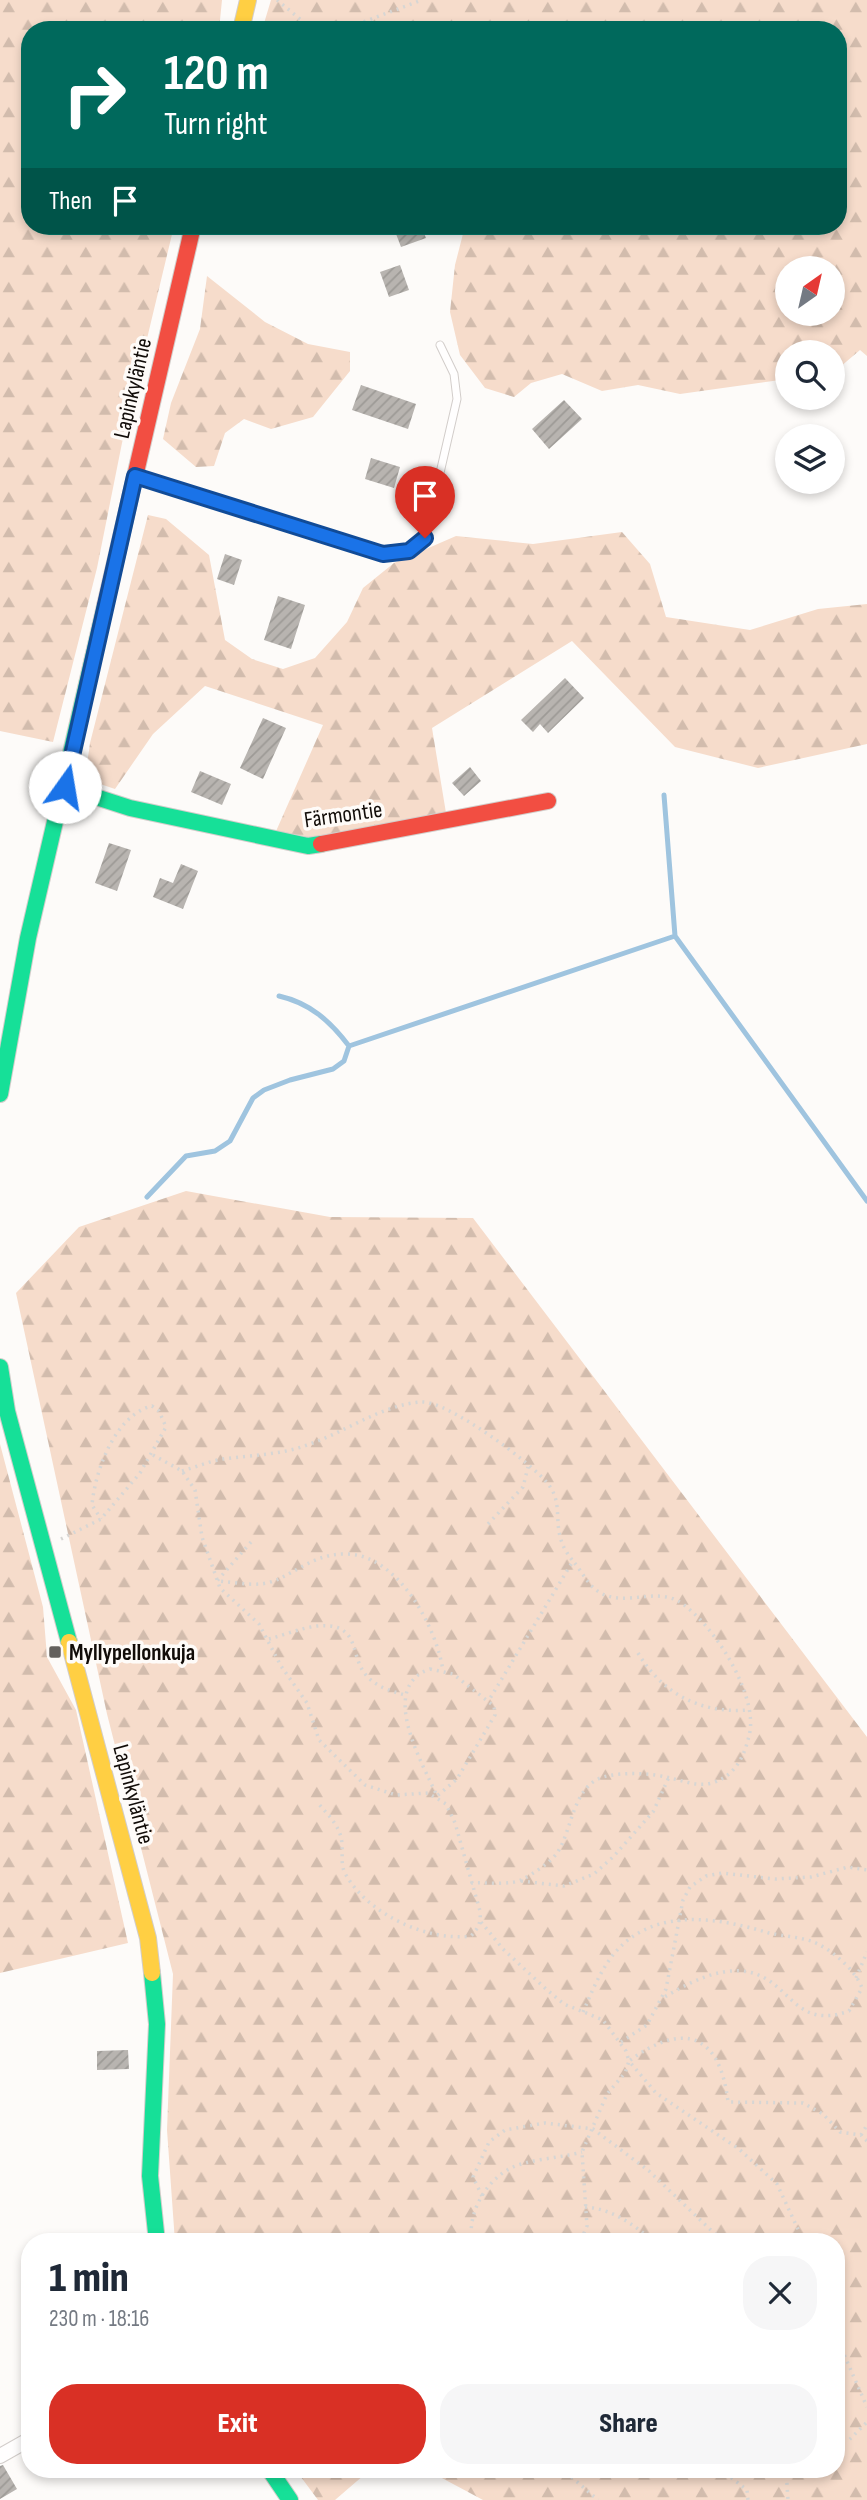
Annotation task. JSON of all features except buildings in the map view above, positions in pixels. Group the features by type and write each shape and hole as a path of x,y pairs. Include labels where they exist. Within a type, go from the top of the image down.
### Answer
{"main road":[{"path":"243,21 248,0"},
{"name":"Lapinkyläntie","path":"0,1094 28,939 191,235"},
{"name":"Färmontie","path":"65,787 130,808 308,846 548,801"},
{"name":"Lapinkyläntie","path":"0,1367 4,1408 148,1938 158,2024 150,2176 156,2233"},
{"path":"276,2478 290,2500"}],"street":[{"path":"0,2456 21,2444"}],"lane":[{"path":"135,476 383,554 409,551 425,538 457,399 454,374 440,345"}],"path":[{"path":"277,0 302,21"},
{"path":"363,21 422,0"},
{"path":"182,1471 221,1459 305,1446 381,1413 423,1401 463,1418 510,1450 547,1482 558,1499 557,1532 573,1561 593,1588 614,1598 658,1594 678,1602 702,1622 741,1680 748,1710 751,1728 744,1754 730,1775 710,1783 692,1783 639,1774 604,1776 583,1793 556,1853 521,1881"},
{"path":"44,1548 101,1519 153,1455 166,1427 159,1411 152,1406 140,1409 124,1426 100,1466 92,1505 101,1519"},
{"path":"153,1455 182,1471 195,1490 202,1537 217,1581 259,1624 269,1639 281,1667 307,1703 319,1740 352,1774 378,1791 396,1795 428,1793 437,1796 446,1804 455,1823 481,1922 503,1949 565,2004 603,2020 621,2042 629,2061 656,2093 739,2149 758,2166 777,2185 800,2233"},
{"path":"488,1524 523,1487 528,1467"},
{"path":"217,1581 251,1542"},
{"path":"217,1581 261,1584 319,1557 348,1553 371,1559 409,1592 439,1646 443,1671"},
{"path":"489,1700 573,1561"},
{"path":"269,1639 321,1626 343,1631 356,1646 365,1674 388,1690 405,1695"},
{"path":"638,1653 661,1684 681,1697 729,1712 748,1710"},
{"path":"430,1669 461,1678 494,1706 492,1725 457,1779 437,1796 407,1729 405,1695 417,1673 430,1669"},
{"path":"471,1883 521,1881 564,1885 594,1874 653,1812 668,1777"},
{"path":"318,1803 335,1822 341,1837 342,1865 346,1876 373,1904 419,1930 441,1936 471,1936 481,1922"},
{"path":"621,2042 647,2025 666,1989 681,1922 683,1900 690,1887 706,1876 722,1873 775,1879 811,1877 849,1867 867,1870"},
{"path":"583,2012 607,1961 625,1942 644,1930 681,1922 726,1921 812,1942 842,1962 862,1988 858,2000 849,2011 834,2017 814,2014 795,2006 775,1983 742,1972 713,1974 661,1999"},
{"path":"856,1978 867,1952"},
{"path":"584,2233 587,2226 582,2152 607,2094 629,2061 652,2044 686,2039 709,2047 722,2067 728,2102 803,2103 823,2114 840,2132 861,2135 867,2141"},
{"path":"482,2196 473,2177 489,2142 505,2130 545,2123 593,2129 649,2171 714,2233"},
{"path":"861,2135 867,2125"},
{"path":"470,2233 469,2227 482,2196 509,2169 582,2152"},
{"path":"586,2207 601,2208 626,2219 644,2233"},
{"path":"845,2357 867,2407"},
{"path":"845,2440 849,2440 867,2422"},
{"path":"573,2478 598,2500"},
{"path":"732,2478 747,2490 748,2500"},
{"path":"787,2478 788,2500"}],"green space":[{"path":"0,0 222,0 220,21 21,21 21,235 172,235 122,443 97,568 53,742 0,731"},
{"path":"271,0 867,0 867,356 860,350 845,363 845,340 775,340 775,381 680,394 638,385 602,391 562,374 531,383 514,397 485,388 460,355 450,312 455,265 463,235 847,235 847,21 265,21"},
{"path":"207,276 265,322 308,344 350,352 350,371 313,417 271,429 244,419 225,433 214,466 196,467 163,439 171,403 200,329"},
{"path":"148,515 166,519 209,555 225,640 252,659 283,669 315,658 347,622 363,588 394,563 456,536 533,544 622,532 650,564 666,617 750,630 818,609 867,604 867,744 758,768 675,747 572,641 432,728 447,819 308,846 273,838 323,725 205,686 153,734 115,789 85,779 90,743"},
{"path":"186,1191 330,1217 473,1218 867,1737 867,2500 483,2500 442,2478 845,2478 845,2233 174,2233 167,2130 173,1974 107,1714 16,1293 79,1227"},
{"path":"0,1444 43,1607 47,1657 76,1710 128,1943 0,1973"},
{"path":"302,2478 361,2478 335,2500 318,2500"}],"waterway":[{"path":"664,795 675,936 867,1201"},
{"path":"279,996 310,1008 349,1046 675,936"},
{"path":"147,1197 186,1156 215,1151 230,1141 253,1098 264,1090 290,1080 333,1069 344,1061 349,1046"}],"traffic: fast":[{"path":"0,1094 28,938 105,606"},
{"path":"65,787 130,808 308,846 321,844"},
{"path":"0,1367 7,1411 69,1642"},
{"path":"152,1973 157,2024 150,2176 156,2233"},
{"path":"275,2478 290,2500"}],"traffic: slow":[{"path":"243,21 248,0"},
{"path":"69,1642 148,1938 152,1973"}],"traffic: jam":[{"path":"105,606 191,235"},
{"path":"321,844 548,801"}],"place":[{"name":"Myllypellonkuja","path":"55,1652"}],"route":[{"path":"65,787 135,476 178,487 331,540 383,554 409,551 425,538"}]}
